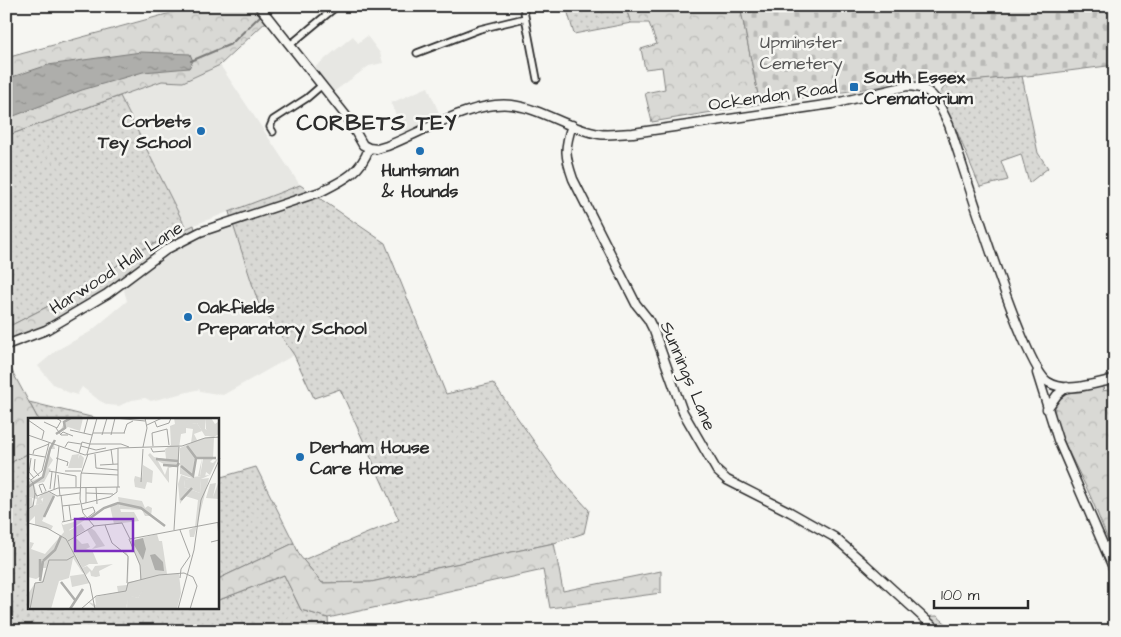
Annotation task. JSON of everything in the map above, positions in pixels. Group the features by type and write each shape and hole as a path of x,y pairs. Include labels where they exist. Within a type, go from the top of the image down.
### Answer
{"street":[{"path":"259,6 347,117 363,145 369,148"},
{"path":"290,45 337,6"},
{"path":"523,6 537,79"},
{"path":"417,53 480,29 525,18"},
{"path":"273,132 270,127 273,120 307,98 322,85"},
{"name":"Ockendon Road","path":"369,148 377,149 387,146 472,109 490,105 511,104 533,109 572,126 599,134 633,133 832,104 907,86 927,90 934,95 949,125 1015,318 1035,366 1040,375 1049,382 1067,387"},
{"name":"Sunnings Lane","path":"572,126 566,142 566,159 573,179 636,304 648,319 654,331 683,412 718,471 727,480 834,537 938,631"},
{"name":"Harwood Hall Lane","path":"6,345 54,326 107,294 167,249 200,232 330,187 359,168 369,148"},
{"path":"1035,366 1047,410 1058,440 1115,572"},
{"path":"1047,410 1057,395 1067,387 1115,379"}],"shaded area":[{"path":"353,36 358,43 367,36 380,53 383,63 369,66 332,93 314,68"},
{"name":"Corbets Tey School","path":"220,65 300,185 186,228 120,96 162,81 183,82"},
{"path":"428,87 442,120 404,135 391,103"},
{"name":"Oakfields Preparatory School","path":"232,221 258,302 294,355 223,395 200,391 200,389 151,401 145,398 132,400 119,406 108,405 100,401 82,387 77,395 67,392 53,384 38,366 57,350 90,332 127,301 122,283 167,249"}],"green space":[{"path":"196,6 259,6 269,19 220,65 183,82 162,81 6,136 6,58"},
{"path":"566,6 625,6 631,23 574,34"},
{"path":"625,6 740,6 760,104 652,122 645,93 665,89 662,67 645,69 641,49 657,44 649,23 631,23"},
{"name":"Upminster Cemetery","path":"740,6 1115,6 1115,65 1037,75 936,84 905,83 760,104"},
{"path":"1022,76 1038,153 1048,168 1029,183 1021,154 1001,161 1008,180 980,187 956,129 945,109 940,93 947,83"},
{"path":"120,96 186,228 137,252 89,285 6,328 6,136"},
{"path":"300,185 385,243 446,394 493,383 559,477 589,510 584,533 554,543 371,582 322,583 303,560 399,520 340,389 314,398 294,355 258,302 229,212"},
{"path":"194,225 196,234 46,330 6,345 6,328 89,285 137,252"},
{"path":"6,360 37,418 28,418 28,454 6,465"},
{"path":"1096,387 1105,388 1102,391 1115,389 1115,557 1089,493 1062,437 1055,415 1055,408 1061,398 1078,390"},
{"path":"29,402 95,418 37,418"},
{"path":"28,454 28,610 219,610 219,597 222,599 284,575 301,610 328,618 329,631 6,631 6,465"},
{"path":"256,467 294,543 219,579 219,478"},
{"path":"294,543 300,556 322,583 371,582 554,543 563,591 661,571 661,593 550,608 543,570 328,618 301,610 284,575 219,600 219,579"},
{"path":"937,616 955,631 933,631 918,617"}],"water":[{"path":"141,52 190,54 193,61 189,68 143,72 82,90 6,119 6,79 48,65"}],"waterway":[{"path":"191,61 231,44 261,15"}],"place":[{"name":"South Essex Crematorium","path":"854,87"},
{"name":"Corbets Tey School","path":"201,131"},
{"name":"Huntsman & Hounds","path":"420,151"},
{"name":"Oakfields Preparatory School","path":"188,317"},
{"name":"Derham House Care Home","path":"300,457"}],"district":[{"name":"CORBETS TEY","path":"377,123"}]}
